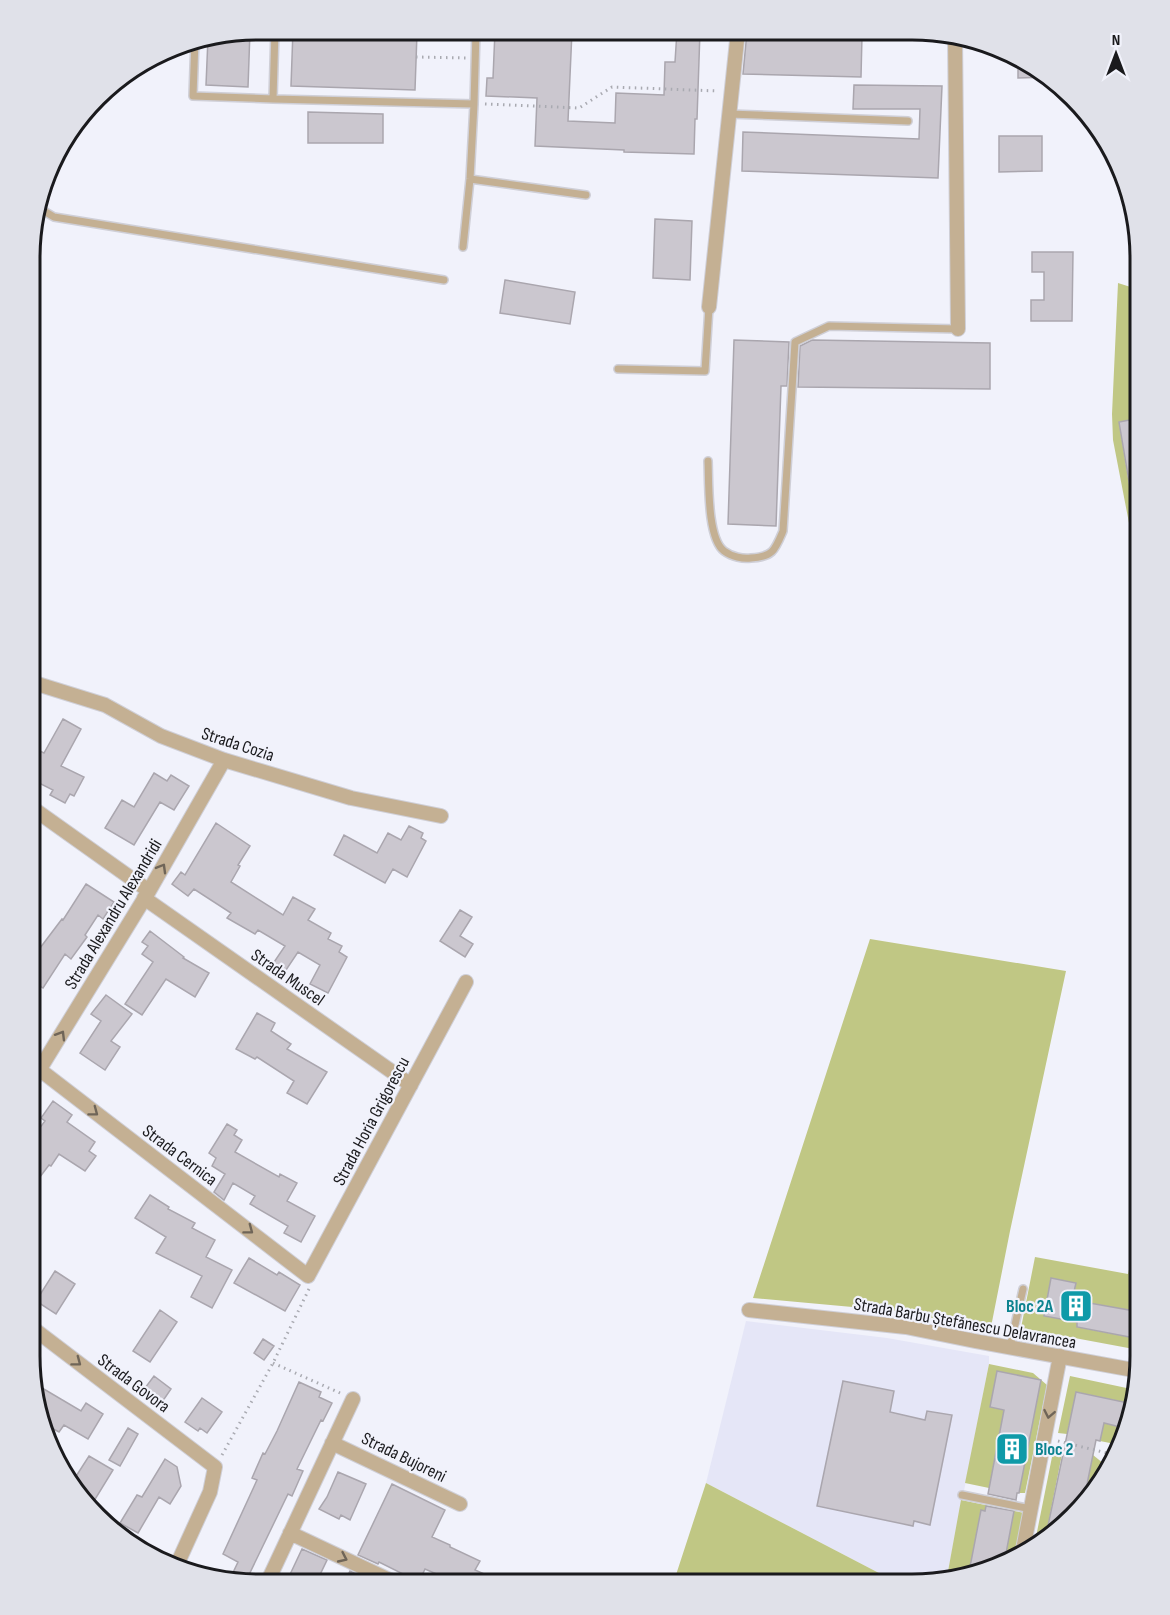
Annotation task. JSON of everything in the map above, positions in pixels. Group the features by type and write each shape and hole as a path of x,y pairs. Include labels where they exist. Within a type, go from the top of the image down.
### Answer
{"street":[{"path":"709,307 737,40"},
{"path":"955,45 958,329"},
{"name":"Strada Cozia","path":"40,685 105,705 161,736 224,760 351,798 441,816"},
{"name":"Strada Alexandru Alexandridi","path":"40,1059 147,895 224,760"},
{"name":"Strada Muscel","path":"40,814 147,895 411,1084"},
{"name":"Strada Horia Grigorescu","path":"309,1276 466,982"},
{"name":"Strada Cernica","path":"40,1071 309,1276"},
{"name":"Strada Barbu Ștefănescu Delavrancea","path":"749,1310 906,1327 1129,1369"},
{"name":"Strada Govora","path":"40,1334 215,1467"},
{"path":"1024,1543 1060,1356"},
{"path":"271,1574 353,1399"},
{"name":"Strada Bujoreni","path":"332,1443 460,1504"},
{"path":"179,1560 210,1492 215,1467"},
{"path":"290,1533 377,1574"}],"lane":[{"path":"273,99 275,40"},
{"path":"463,247 470,179 476,40"},
{"path":"195,50 193,96 474,104"},
{"path":"729,114 909,121"},
{"path":"470,179 585,195"},
{"path":"46,212 54,217 444,280"},
{"path":"618,369 705,371 709,307"},
{"path":"708,461 711,522 723,551 742,559 764,558 775,550 783,531 795,342 829,326 958,329"},
{"path":"1010,1347 1023,1289"},
{"path":"962,1495 1031,1509"}],"path":[{"path":"416,57 475,59"},
{"path":"474,104 579,108 612,87 731,92"},
{"path":"215,1467 273,1363 311,1285 309,1276"},
{"path":"273,1363 353,1399"},
{"path":"1044,1438 1107,1453"}],"shaded area":[{"path":"746,1321 887,1338 989,1356 948,1571 926,1574 881,1574 706,1483"}],"green space":[{"path":"1118,283 1130,287 1130,420 1119,422 1130,490 1130,528 1113,440 1112,414"},
{"path":"870,939 1066,971 990,1332 907,1312 753,1298"},
{"path":"1035,1257 1128,1274 1130,1265 1130,1310 1072,1300 1075,1283 1051,1278 1044,1316 1077,1322 1077,1327 1130,1337 1130,1348 1021,1328"},
{"path":"989,1364 1033,1373 1047,1385 1025,1493 1019,1493 1041,1380 997,1372 990,1407 1004,1410 989,1488 965,1483"},
{"path":"1070,1376 1127,1388 1124,1402 1076,1392 1067,1434 1058,1433"},
{"path":"1104,1423 1118,1427 1111,1443 1100,1441"},
{"path":"1054,1447 1063,1449 1048,1526 1036,1535"},
{"path":"1093,1455 1102,1462 1087,1486"},
{"path":"706,1483 881,1574 676,1574"},
{"path":"961,1500 1024,1513 1017,1547 1006,1553 1013,1516 981,1510 970,1566 948,1571"}],"building":[{"path":"293,40 417,40 415,90 291,86"},
{"path":"495,40 572,40 568,121 615,123 616,93 664,95 665,62 675,62 676,40 700,40 694,154 535,146 537,98 486,96 487,78 493,78"},
{"path":"746,40 862,40 861,77 743,74"},
{"path":"250,41 248,87 206,85 208,47"},
{"path":"1018,68 1034,78 1018,78"},
{"path":"854,85 942,86 938,178 742,171 743,132 919,139 920,109 853,109"},
{"path":"308,112 383,114 383,143 308,143"},
{"path":"999,136 1042,136 1042,171 999,172"},
{"path":"655,219 692,221 690,280 653,278"},
{"path":"1032,252 1073,252 1072,321 1031,321 1031,300 1044,300 1044,272 1032,272"},
{"path":"505,280 575,292 570,324 500,313"},
{"path":"734,340 789,342 787,386 781,386 776,526 728,524"},
{"path":"812,340 990,343 990,389 798,387 800,346"},
{"path":"1130,420 1130,487 1119,422"},
{"path":"63,719 81,729 61,766 84,777 74,796 70,794 65,803 50,795 53,790 40,784 40,751 44,753"},
{"path":"154,773 167,781 171,775 189,786 174,810 160,802 134,845 105,828 122,800 134,807"},
{"path":"216,823 250,846 231,882 283,915 293,897 315,909 308,920 331,933 328,939 342,946 339,952 347,957 328,993 310,984 320,965 298,952 280,979 268,971 285,946 258,930 255,934 227,918 231,913 194,889 188,896 172,884 181,872 185,875"},
{"path":"409,826 423,833 421,838 426,841 407,877 393,869 385,883 334,855 344,835 377,853 388,833 401,840"},
{"path":"86,884 114,902 103,919 98,915 85,935 87,937 71,959 65,954 43,988 40,986 40,948 63,920"},
{"path":"460,910 472,917 460,936 473,944 465,957 440,941"},
{"path":"150,931 183,958 209,973 195,997 166,979 142,1015 125,1004 153,962 142,954 148,946 142,942"},
{"path":"106,995 132,1014 111,1041 120,1047 105,1070 80,1053 101,1021 91,1014"},
{"path":"257,1013 275,1023 271,1031 291,1044 287,1049 327,1072 307,1104 287,1093 294,1081 257,1057 255,1059 236,1049"},
{"path":"53,1101 72,1115 67,1122 95,1142 89,1151 96,1156 85,1171 59,1154 40,1177 40,1128 45,1121 41,1118"},
{"path":"227,1124 237,1130 234,1135 242,1140 235,1152 279,1177 280,1174 297,1183 287,1201 315,1216 301,1242 284,1233 288,1226 250,1204 255,1196 233,1183 224,1200 214,1192 225,1174 212,1166 216,1158 209,1153"},
{"path":"150,1195 169,1207 168,1209 195,1223 192,1228 215,1240 206,1257 232,1270 212,1308 191,1297 202,1276 156,1253 166,1237 135,1218"},
{"path":"249,1258 277,1275 279,1272 300,1285 285,1311 234,1283"},
{"path":"55,1271 75,1284 56,1314 40,1304 40,1295"},
{"name":"Bloc 2A","path":"1051,1278 1076,1283 1072,1300 1130,1310 1130,1337 1077,1327 1077,1322 1044,1316"},
{"path":"160,1310 177,1322 150,1362 133,1351"},
{"path":"263,1339 274,1346 264,1360 254,1353"},
{"name":"Bloc 2","path":"997,1371 1041,1380 1016,1500 988,1494 1004,1410 990,1407"},
{"path":"154,1376 171,1389 160,1405 142,1392"},
{"path":"843,1381 894,1391 890,1412 925,1420 927,1411 952,1415 930,1525 914,1521 913,1526 817,1506"},
{"path":"299,1382 321,1392 319,1397 332,1403 297,1469 303,1471 292,1496 288,1494 249,1574 233,1573 238,1562 223,1554 257,1480 252,1478 263,1453 265,1454"},
{"path":"43,1388 81,1411 86,1403 103,1414 88,1439 64,1425 59,1432 52,1427"},
{"path":"1076,1392 1124,1402 1118,1427 1104,1423 1100,1441 1096,1440 1087,1486 1066,1511 1048,1526"},
{"path":"202,1398 222,1412 207,1433 200,1428 198,1431 185,1422"},
{"path":"128,1428 138,1434 120,1466 109,1460"},
{"path":"89,1456 113,1470 95,1500 76,1476"},
{"path":"165,1459 177,1467 181,1486 170,1504 159,1497 138,1533 120,1523 137,1495 142,1497"},
{"path":"338,1472 366,1484 350,1520 341,1515 339,1519 319,1509"},
{"path":"392,1484 445,1510 432,1537 480,1561 475,1570 484,1574 436,1574 425,1569 423,1574 403,1574 358,1555"},
{"path":"986,1506 1014,1511 1006,1553 970,1566 981,1510 985,1511"},
{"path":"302,1549 327,1560 320,1574 290,1574"}],"place":[{"name":"Bloc 2A","path":"1076,1306"},
{"name":"Bloc 2","path":"1012,1449"}]}
